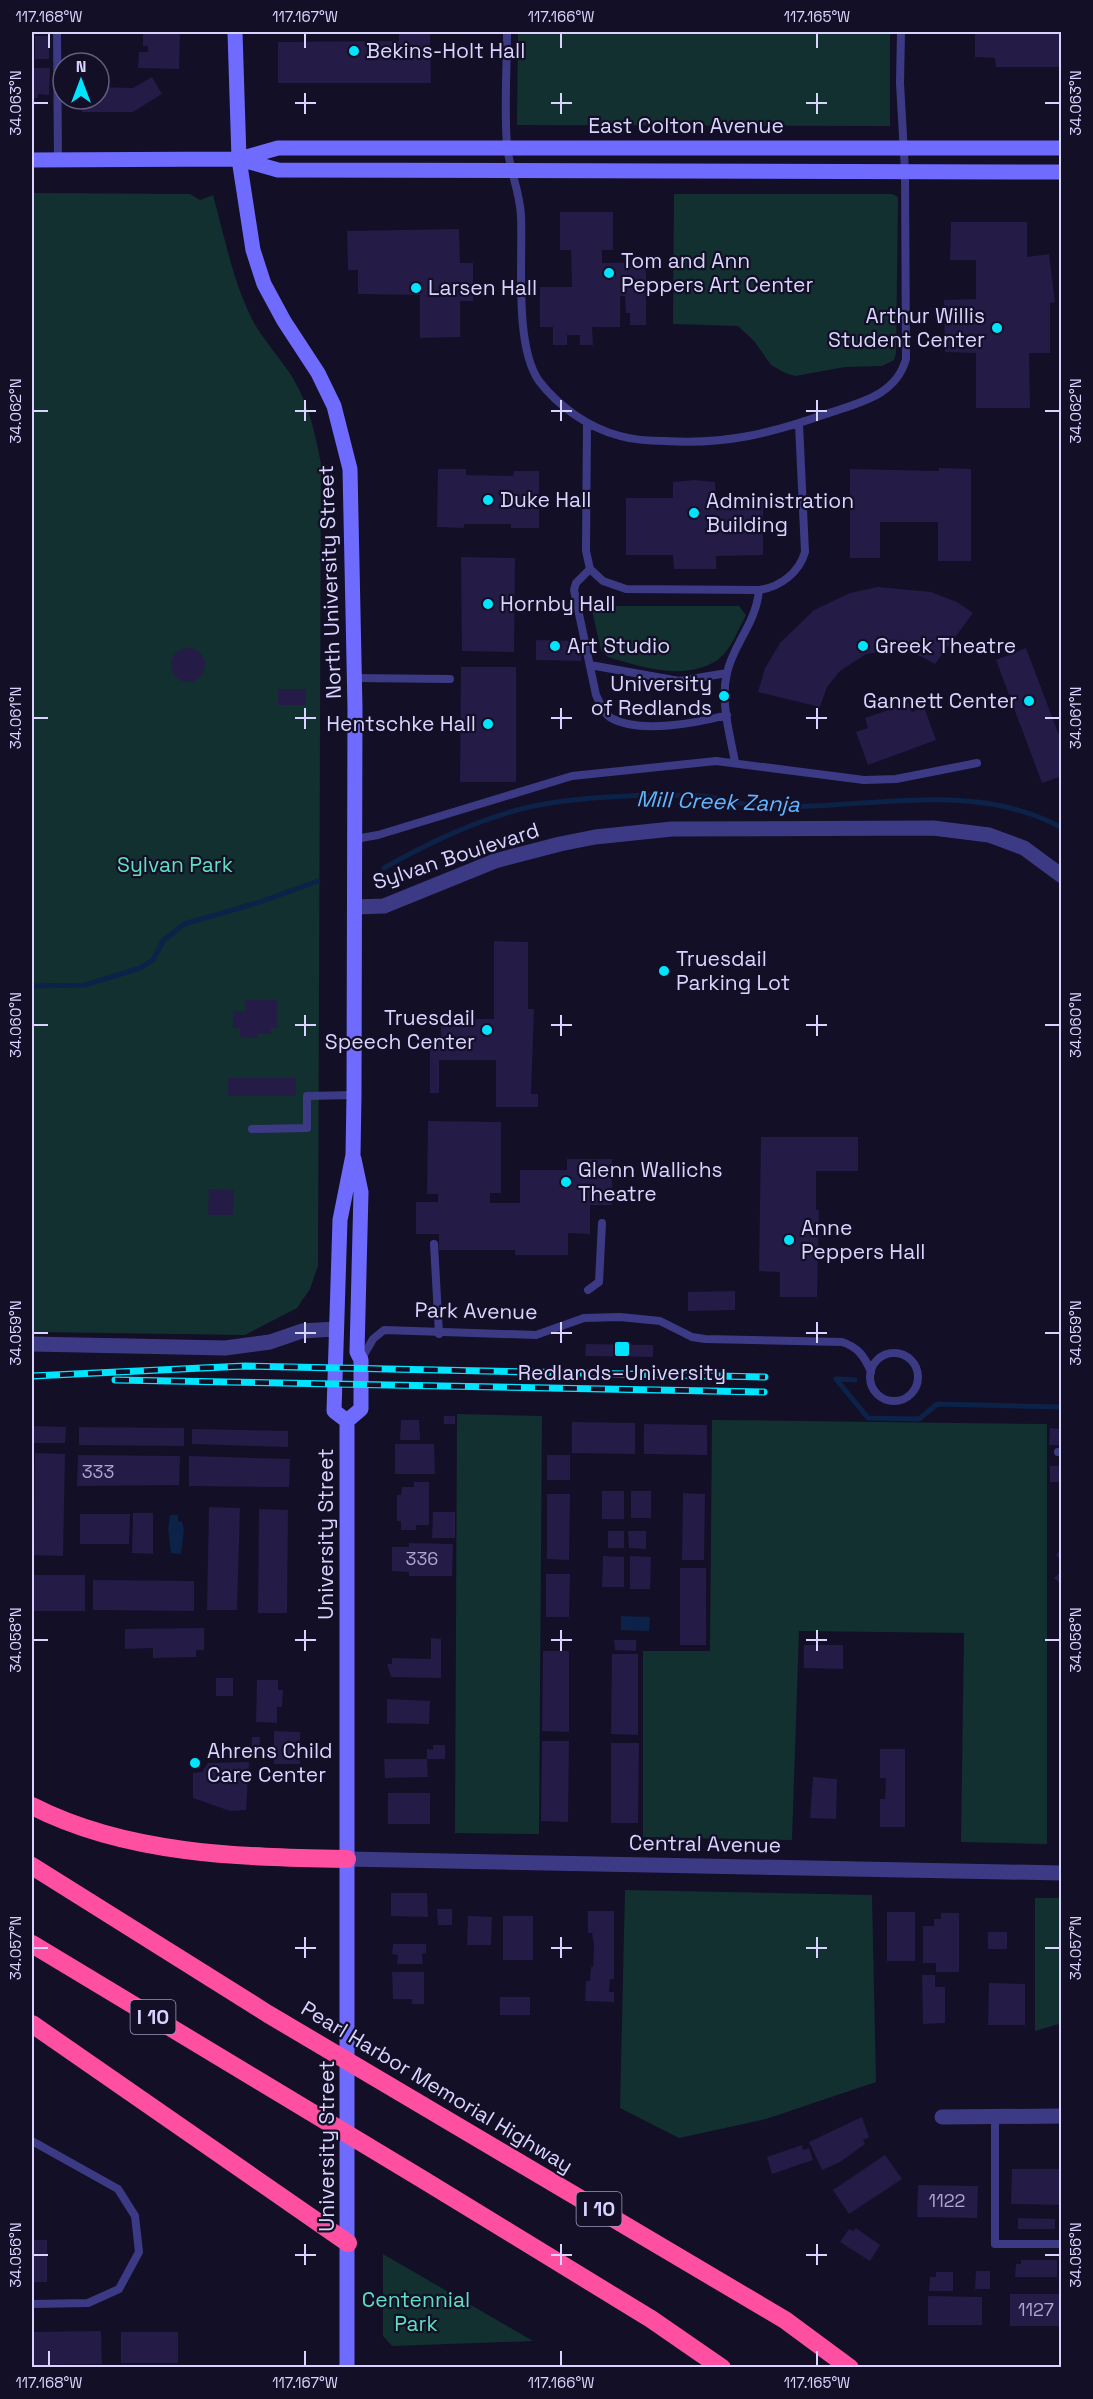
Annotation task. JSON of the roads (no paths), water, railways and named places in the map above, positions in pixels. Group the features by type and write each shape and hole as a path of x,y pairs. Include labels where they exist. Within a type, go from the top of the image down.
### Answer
{"highway":[{"path":"32,1806 111,1837 173,1848 248,1856 347,1859"},
{"name":"Pearl Harbor Memorial Highway","path":"32,1866 268,2014 785,2320 850,2367"},
{"name":"I 10","path":"32,1944 651,2319 722,2367"},
{"path":"32,2024 348,2243"}],"street":[{"name":"North University Street","path":"235,32 239,159 253,250 264,284 284,321 318,372 334,406 347,449 350,469 355,839 353,1155"},
{"name":"East Colton Avenue","path":"239,159 278,147 1062,148"},
{"name":"East Colton Avenue","path":"32,160 239,159 278,170 1062,172"},
{"name":"Sylvan Boulevard","path":"355,907 384,906 474,868 560,844 595,837 672,829 933,828 989,835 1024,848 1062,876"},
{"name":"University Street","path":"347,1421 334,1411 335,1329 340,1220 353,1155"},
{"name":"University Street","path":"347,2367 347,1421 361,1409 361,1360 357,1353 357,1291 361,1264 361,1192 353,1155"},
{"path":"32,1344 225,1348 270,1342 302,1331 335,1329"},
{"name":"Central Avenue","path":"347,1859 1062,1874"},
{"path":"942,2117 1062,2116"}],"lane":[{"path":"57,32 58,160"},
{"path":"507,32 507,147 521,214 523,312 530,362 539,380 552,395 587,423 621,436 693,443 735,440 799,424 873,398 889,388 902,374 906,359 905,171 901,32"},
{"path":"587,423 586,551 590,569 603,581 626,589 759,590 778,584 794,572 802,563 805,552 799,424"},
{"path":"590,569 576,583 574,590 602,709 610,717 622,722 677,727 727,715"},
{"path":"735,762 727,715 727,673 757,606 759,590"},
{"path":"590,664 679,681 727,673"},
{"path":"354,678 450,679"},
{"path":"355,839 378,835 572,776 690,762 735,762 765,769 864,780 896,779 977,763"},
{"path":"252,1129 307,1128 307,1096 354,1095"},
{"path":"588,1290 599,1282 602,1223"},
{"path":"434,1244 439,1334"},
{"name":"Park Avenue","path":"361,1360 373,1339 384,1330 439,1334 540,1335 584,1318 646,1318 705,1339 842,1342 855,1348 865,1357 875,1392 887,1400 907,1397 916,1387 917,1371 908,1358 901,1355 886,1355 874,1365 871,1372"},
{"path":"995,2117 995,2244 1062,2244"},
{"path":"32,2141 118,2189 135,2216 139,2252 119,2289 88,2303 32,2304"}],"water":[{"path":"170,1515 178,1515 178,1521 182,1522 184,1530 181,1554 171,1553 168,1530"},
{"path":"621,1616 650,1617 649,1631 621,1630"}],"waterway":[{"name":"Mill Creek Zanja","path":"384,868 452,834 507,813 545,804 612,797 701,796 759,806 797,807 952,800 990,804 1027,813 1062,828"},
{"name":"Mill Creek Zanja","path":"32,986 85,985 140,968 153,960 163,941 184,924 260,902 318,881"},
{"path":"836,1379 868,1418 919,1419 937,1404 1062,1407"},
{"path":"838,1379 855,1380"}],"railway":[{"path":"32,1376 245,1366 765,1377"},
{"path":"115,1380 764,1392"}],"place":[{"name":"Bekins-Holt Hall","path":"354,51"},
{"name":"Tom and Ann Peppers Art Center","path":"609,273"},
{"name":"Larsen Hall","path":"416,288"},
{"name":"Arthur Willis Student Center","path":"997,328"},
{"name":"Duke Hall","path":"488,500"},
{"name":"Administration Building","path":"694,513"},
{"name":"Hornby Hall","path":"488,604"},
{"name":"Art Studio","path":"555,646"},
{"name":"Greek Theatre","path":"863,646"},
{"name":"University of Redlands","path":"724,696"},
{"name":"Gannett Center","path":"1029,701"},
{"name":"Hentschke Hall","path":"488,724"},
{"name":"Truesdail Parking Lot","path":"664,971"},
{"name":"Truesdail Speech Center","path":"487,1030"},
{"name":"Glenn Wallichs Theatre","path":"566,1182"},
{"name":"Anne Peppers Hall","path":"789,1240"},
{"name":"Redlands–University","path":"622,1349"},
{"name":"Ahrens Child Care Center","path":"195,1763"}],"park label":[{"name":"Sylvan Park","path":"175,865"},
{"name":"Centennial Park","path":"416,2312"}]}
